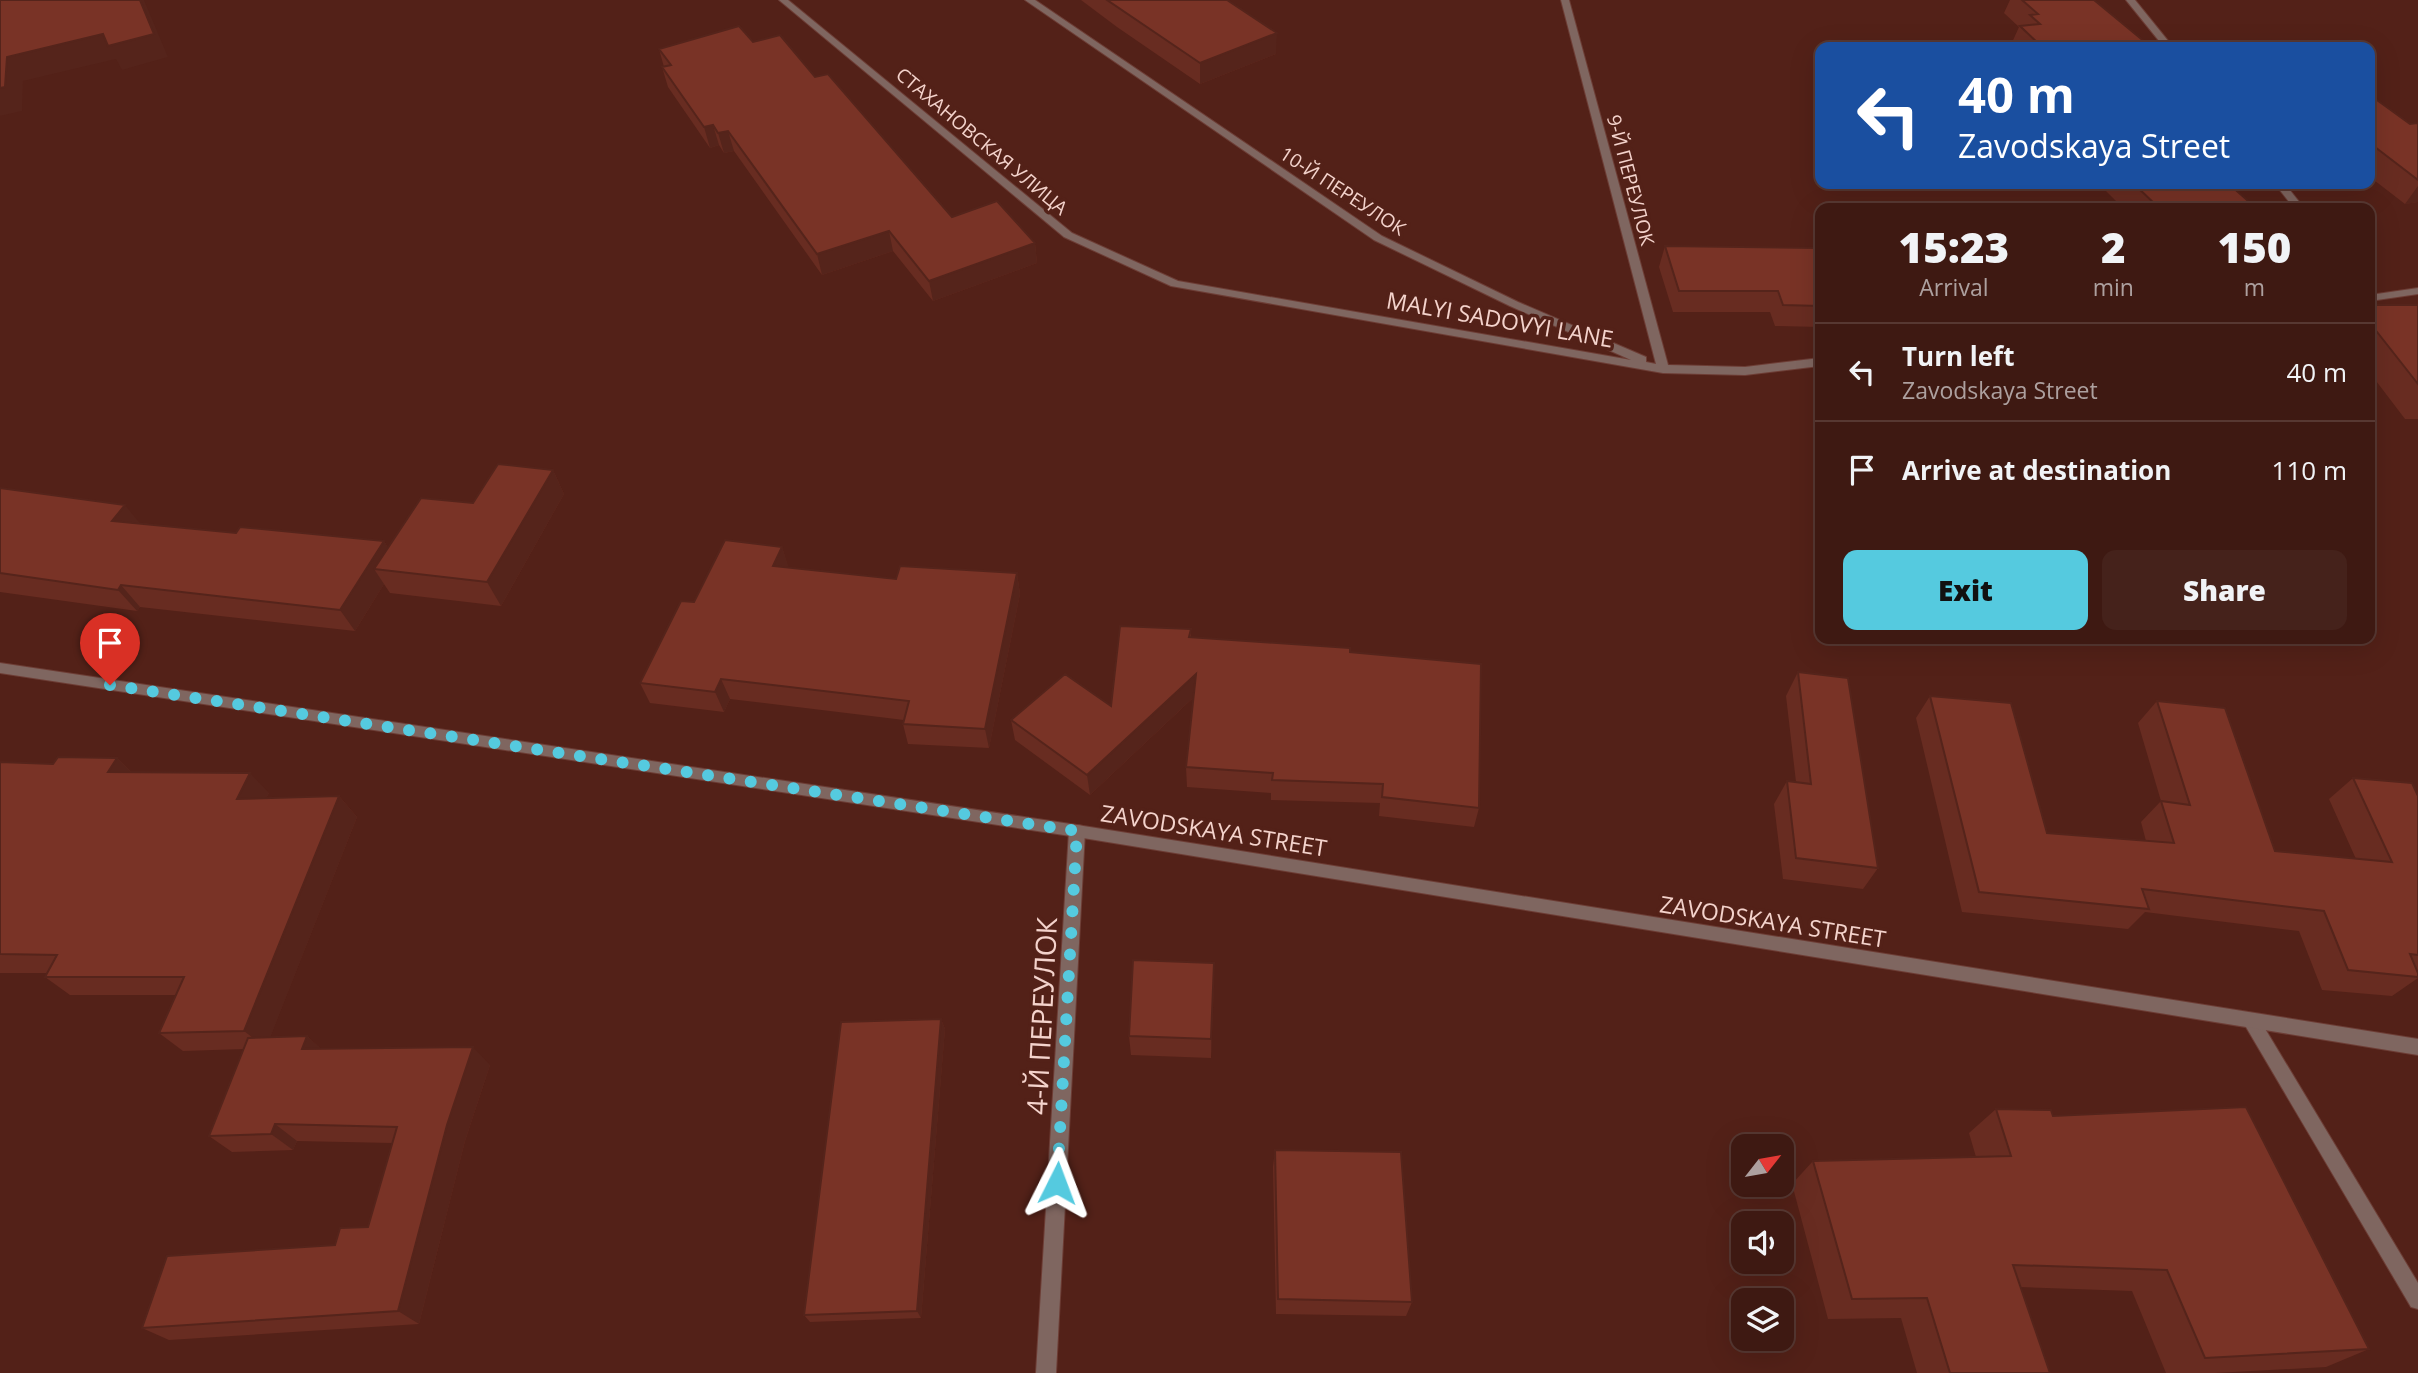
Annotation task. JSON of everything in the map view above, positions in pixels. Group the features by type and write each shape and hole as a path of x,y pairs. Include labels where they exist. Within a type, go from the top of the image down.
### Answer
{"street":[{"name":"СТАХАНОВСКАЯ УЛИЦА","path":"783,0 1068,235 1175,284"},
{"name":"10-Й ПЕРЕУЛОК","path":"1029,0 1378,238 1514,304 1663,369"},
{"name":"9-Й ПЕРЕУЛОК","path":"1564,0 1663,369"},
{"path":"2130,0 2165,42"},
{"path":"2284,189 2296,203"},
{"name":"MALYI SADOVYI LANE","path":"1175,284 1663,369 1745,371 1815,363"},
{"path":"2375,296 2418,291"},
{"name":"ZAVODSKAYA STREET","path":"0,668 1077,831 2418,1047"},
{"name":"4-Й ПЕРЕУЛОК","path":"1046,1373 1077,831"},
{"path":"2252,1022 2418,1300"}],"building":[{"path":"0,0 140,0 154,34 108,46 103,34 7,57 5,87 0,88"},
{"path":"1107,0 1227,0 1277,33 1200,63"},
{"path":"2022,0 2094,0 2145,42 2037,42 2020,26 2040,24 2030,15 2038,14"},
{"path":"739,26 753,42 780,35 815,77 828,74 952,217 997,201 1035,243 929,281 889,231 817,254 728,131 718,133 713,125 704,127 662,67 671,65 659,49"},
{"path":"2375,99 2410,124 2418,124 2418,180 2375,147"},
{"path":"2139,189 2235,189 2250,203 2154,203"},
{"path":"1665,246 1815,248 1815,306 1783,305 1778,291 1679,291"},
{"path":"2375,305 2418,305 2418,384 2375,329"},
{"path":"498,464 553,470 487,582 374,569 421,498 473,503"},
{"path":"0,488 125,505 112,521 236,533 240,527 384,541 340,610 121,585 118,590 0,573"},
{"path":"725,540 782,547 773,566 896,579 900,566 1017,573 985,729 903,724 909,701 721,679 715,692 640,683 681,601 694,602"},
{"path":"1120,626 1191,629 1189,637 1350,648 1350,652 1481,664 1479,808 1382,797 1383,784 1272,780 1273,773 1186,767 1196,674 1087,775 1011,720 1065,674 1111,706"},
{"path":"1798,672 1848,678 1878,868 1796,858 1787,781 1811,784"},
{"path":"1930,696 2011,703 2047,833 2174,843 2161,801 2190,805 2157,701 2225,708 2275,851 2392,862 2353,778 2412,783 2418,796 2418,955 2410,954 2418,977 2348,970 2324,911 2142,889 2149,909 1979,892"},
{"path":"58,757 117,758 108,772 250,773 237,799 339,796 244,1031 159,1033 184,977 45,977 57,955 0,954 0,762 53,764"},
{"path":"1133,960 1214,963 1211,1039 1129,1036"},
{"path":"941,1019 917,1311 804,1315 841,1022"},
{"path":"307,1036 302,1049 473,1047 447,1125 398,1311 142,1328 167,1256 335,1245 340,1228 368,1227 397,1127 275,1124 271,1134 209,1136 248,1038"},
{"path":"2246,1107 2369,1349 2205,1358 2167,1270 2013,1265 2050,1373 1950,1373 1927,1298 1852,1299 1813,1161 2011,1156 1996,1109 2051,1110 2053,1116"},
{"path":"1275,1150 1401,1152 1412,1302 1278,1299"}],"route":[{"path":"110,685 1077,831 1057,1183"}]}
